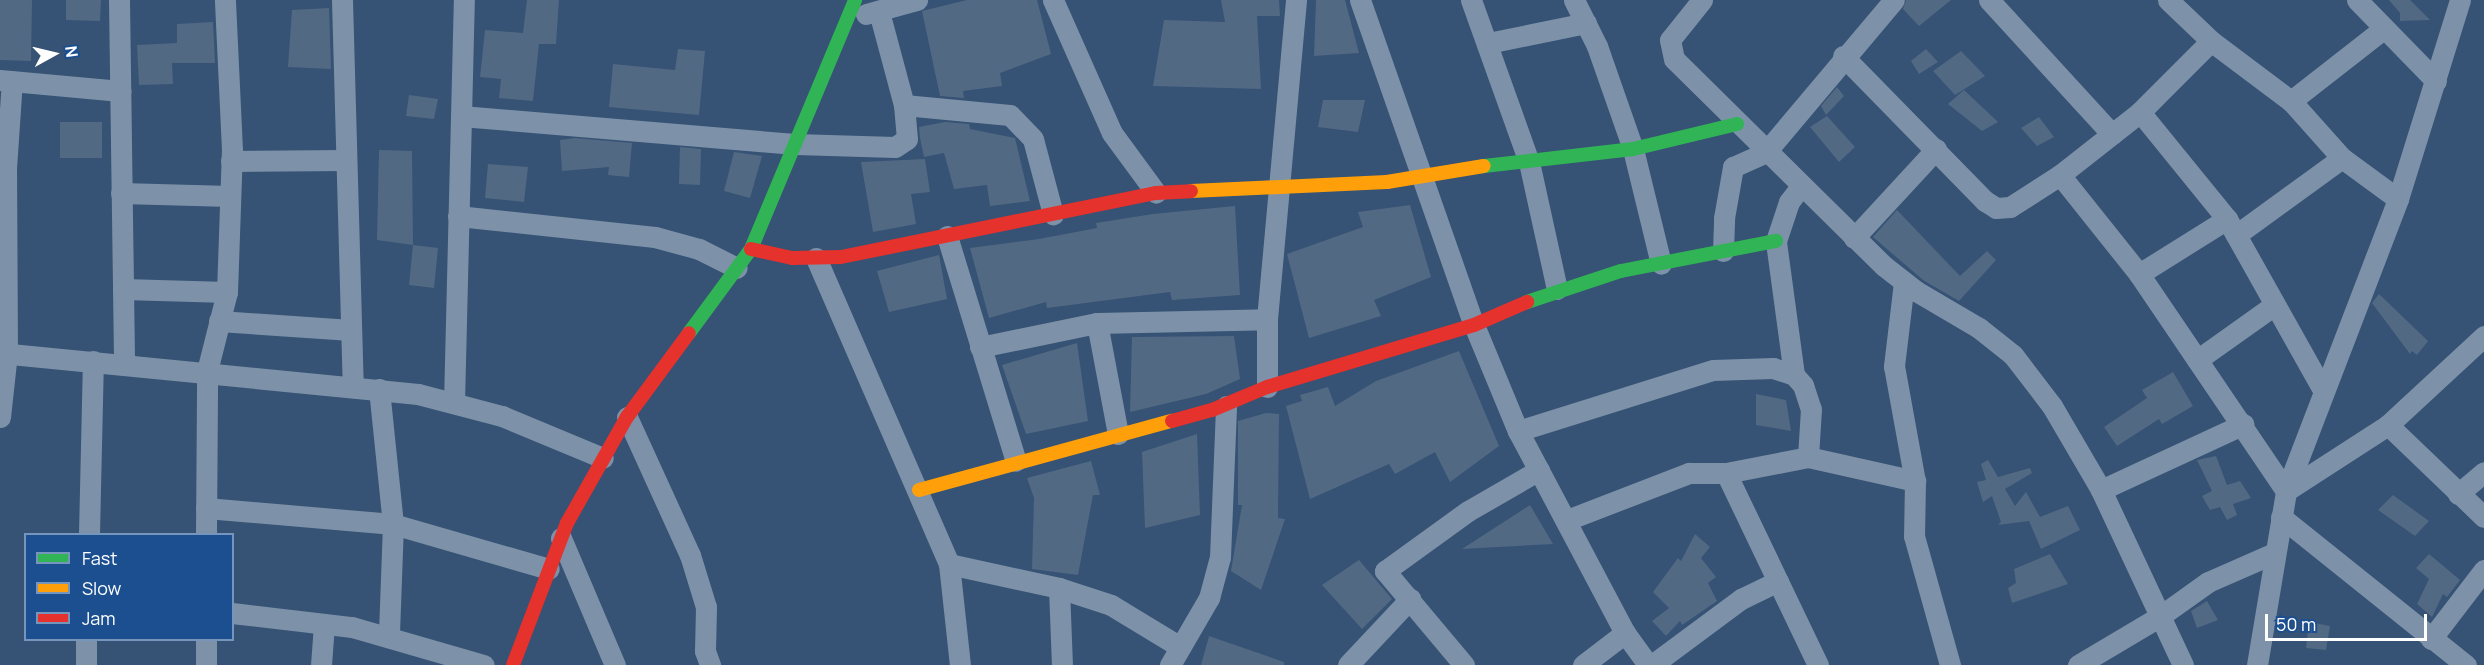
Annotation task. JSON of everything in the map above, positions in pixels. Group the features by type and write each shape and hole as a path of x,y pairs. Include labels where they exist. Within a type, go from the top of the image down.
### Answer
{"street":[{"path":"118,0 124,363"},
{"path":"206,533 207,371 226,292 230,196 231,161 225,0"},
{"path":"342,0 353,387"},
{"path":"454,403 464,0"},
{"path":"513,665 561,538 603,458 627,417 751,249 851,8 879,12 917,0"},
{"path":"1053,0 1112,133 1156,193"},
{"path":"1267,387 1267,320 1281,189 1296,0"},
{"path":"1359,0 1474,325 1518,431 1625,633 1650,665 1741,599 1778,582"},
{"path":"1471,0 1529,162 1557,289"},
{"path":"1574,0 1586,23 1633,149 1661,264"},
{"path":"1702,0 1676,31 1669,48 1674,59 1765,153 1904,282 1979,328 2013,356 2052,406 2101,490 2183,665"},
{"path":"1723,251 1724,218 1733,167 1765,153 1843,56 1894,0"},
{"path":"1989,0 2112,134"},
{"path":"2168,0 2211,41 2291,101 2342,158 2398,199"},
{"path":"2357,0 2436,81"},
{"path":"2257,665 2286,491 2398,199 2460,0"},
{"path":"461,116 795,144 895,147 907,139 904,105 879,12"},
{"path":"1488,43 1586,23"},
{"path":"2291,101 2383,29"},
{"path":"1843,56 1985,201 1996,208 2010,207 2060,175 2140,112 2211,41"},
{"path":"0,417 4,353 6,80 120,91"},
{"path":"904,105 1010,115 1033,139 1053,214"},
{"path":"2140,112 2232,227 2273,306 2323,390"},
{"path":"751,249 816,258 947,236 1156,193 1281,189 1387,182 1420,174 1633,149 1737,124"},
{"path":"1854,238 1936,149"},
{"path":"2139,274 2232,227 2342,158"},
{"path":"231,161 346,160"},
{"path":"2060,175 2139,274 2197,360 2244,424 2286,491"},
{"path":"1794,375 1776,241 1789,202 1801,186"},
{"path":"122,193 230,196"},
{"path":"458,216 655,237 699,249 737,268"},
{"path":"947,236 1016,461"},
{"path":"919,490 1016,461 1226,406 1267,387 1474,325 1557,289 1661,264 1776,241"},
{"path":"816,258 919,490 949,564 960,665"},
{"path":"1904,282 1894,366 1915,481 1914,536 1950,665"},
{"path":"123,289 226,292"},
{"path":"2197,360 2273,306"},
{"path":"980,346 1097,323 1267,320"},
{"path":"219,321 351,330"},
{"path":"1097,323 1118,434"},
{"path":"2286,491 2388,424 2484,336"},
{"path":"4,353 379,389 454,403 502,416 603,458"},
{"path":"89,533 93,361"},
{"path":"1518,431 1713,370 1773,368 1794,375 1803,385 1811,409 1808,457"},
{"path":"379,389 393,524 389,635"},
{"path":"949,564 1059,588 1111,605 1175,660 1209,597 1220,556 1226,406"},
{"path":"627,417 690,555 706,607 705,651 710,665"},
{"path":"2101,490 2244,424"},
{"path":"2388,424 2484,517"},
{"path":"1567,520 1689,472 1726,473 1808,457 1915,481"},
{"path":"1464,665 1385,571 1468,511 1539,470"},
{"path":"2458,494 2484,472"},
{"path":"1726,473 1818,665"},
{"path":"206,508 393,524 549,569"},
{"path":"2281,517 2466,665"},
{"path":"561,538 615,665"},
{"path":"2078,665 2159,617 2208,582 2274,553"},
{"path":"2431,639 2484,570"},
{"path":"1059,588 1062,665"},
{"path":"1348,665 1410,599"},
{"path":"234,614 324,624 389,635 484,665"},
{"path":"321,665 324,624"},
{"path":"1583,665 1625,633"},
{"path":"86,641 86,665"},
{"path":"206,641 206,665"}],"building":[{"path":"0,0 32,0 31,61 0,60"},
{"path":"66,0 101,0 100,21 66,20"},
{"path":"527,0 559,0 556,44 539,44 533,101 499,98 501,79 480,77 485,30 523,33"},
{"path":"967,0 1037,0 1051,54 1000,73 1002,86 963,91 964,98 940,96 922,11"},
{"path":"1221,0 1279,0 1280,16 1257,16 1261,89 1153,86 1164,20 1225,22"},
{"path":"1316,0 1345,0 1359,53 1314,56"},
{"path":"1906,0 1951,0 1919,26 1903,9"},
{"path":"2389,0 2410,0 2430,20 2400,21 2400,13"},
{"path":"329,8 331,69 288,67 292,10"},
{"path":"213,22 215,63 172,63 173,84 139,85 137,45 177,43 177,24"},
{"path":"678,49 705,51 699,115 609,107 613,64 675,70"},
{"path":"1926,49 1938,62 1919,74 1911,61"},
{"path":"1961,51 1985,76 1955,95 1933,71"},
{"path":"1837,87 1844,96 1826,115 1821,106"},
{"path":"1964,90 1998,122 1982,131 1948,104"},
{"path":"409,95 438,99 434,119 406,116"},
{"path":"1323,100 1365,100 1358,132 1318,127"},
{"path":"1827,116 1855,147 1839,162 1810,127"},
{"path":"2039,117 2054,137 2037,146 2021,128"},
{"path":"60,122 102,122 102,158 60,158"},
{"path":"945,122 969,124 970,129 1015,138 1030,201 990,206 987,185 954,189 944,153 924,157 920,138 919,127"},
{"path":"575,138 632,143 629,177 608,175 609,167 562,171 560,140"},
{"path":"680,147 701,149 700,185 679,184"},
{"path":"379,150 412,151 413,245 377,240"},
{"path":"734,152 762,156 750,198 724,191"},
{"path":"925,159 930,192 911,194 916,224 873,232 861,162"},
{"path":"488,164 528,167 524,202 485,198"},
{"path":"1410,205 1431,277 1374,300 1381,316 1309,338 1287,254 1363,227 1358,212"},
{"path":"1235,206 1240,295 1172,300 1170,292 1047,308 1046,302 989,318 970,248 1039,239 1097,228 1096,223 1153,214"},
{"path":"1897,210 1960,276 1987,251 1996,260 1959,301 1923,280 1873,237"},
{"path":"413,245 438,248 434,288 409,285"},
{"path":"939,255 947,299 889,312 877,271"},
{"path":"2379,294 2428,341 2417,355 2412,351 2410,354 2372,303"},
{"path":"1234,336 1240,379 1206,394 1130,412 1132,337"},
{"path":"1077,343 1088,421 1026,434 1002,365"},
{"path":"1459,351 1499,446 1450,482 1435,452 1395,474 1389,464 1310,499 1286,406 1302,401 1300,395 1328,387 1335,406 1376,381"},
{"path":"2173,372 2193,406 2162,424 2159,419 2117,446 2104,427 2147,398 2142,390"},
{"path":"1756,394 1786,400 1791,431 1756,425"},
{"path":"1266,413 1279,414 1278,518 1285,519 1261,590 1231,571 1242,505 1238,505 1238,421"},
{"path":"1197,434 1200,515 1145,528 1142,452"},
{"path":"2216,456 2227,485 2240,481 2251,498 2233,504 2237,515 2227,520 2220,507 2210,510 2202,496 2212,491 2197,460"},
{"path":"1988,460 1998,477 2030,468 2032,473 2005,489 2015,506 2026,492 2040,517 2068,506 2080,530 2041,549 2029,521 1998,525 2001,522 1992,496 1983,502 1977,482 1986,480 1981,464"},
{"path":"1091,461 1100,495 1093,495 1078,575 1032,569 1034,498 1027,478"},
{"path":"2393,495 2429,521 2415,536 2378,510"},
{"path":"1530,505 1553,544 1462,549"},
{"path":"1695,534 1710,547 1701,558 1716,577 1708,583 1717,601 1682,625 1680,621 1666,636 1652,621 1669,608 1653,592 1678,558 1681,561"},
{"path":"2050,554 2068,584 2012,603 2008,588 2016,583 2014,569"},
{"path":"2429,554 2460,580 2447,597 2443,594 2432,617 2417,604 2429,579 2416,568"},
{"path":"1359,560 1392,599 1362,629 1322,585"},
{"path":"2207,601 2218,620 2197,628 2191,611"},
{"path":"2309,622 2330,626 2326,650 2306,648"},
{"path":"1209,636 1284,662 1284,665 1201,665"}],"traffic: fast":[{"path":"689,333 751,249 855,0"},
{"path":"1484,166 1633,149 1737,124"},
{"path":"1527,302 1621,271 1776,241"}],"traffic: slow":[{"path":"1191,191 1387,182 1484,166"},
{"path":"919,490 1172,421"}],"traffic: jam":[{"path":"751,249 792,258 841,257 1156,193 1191,191"},
{"path":"1172,421 1212,410 1267,387 1474,325 1527,302"},
{"path":"513,665 567,523 627,417 689,333"}]}
